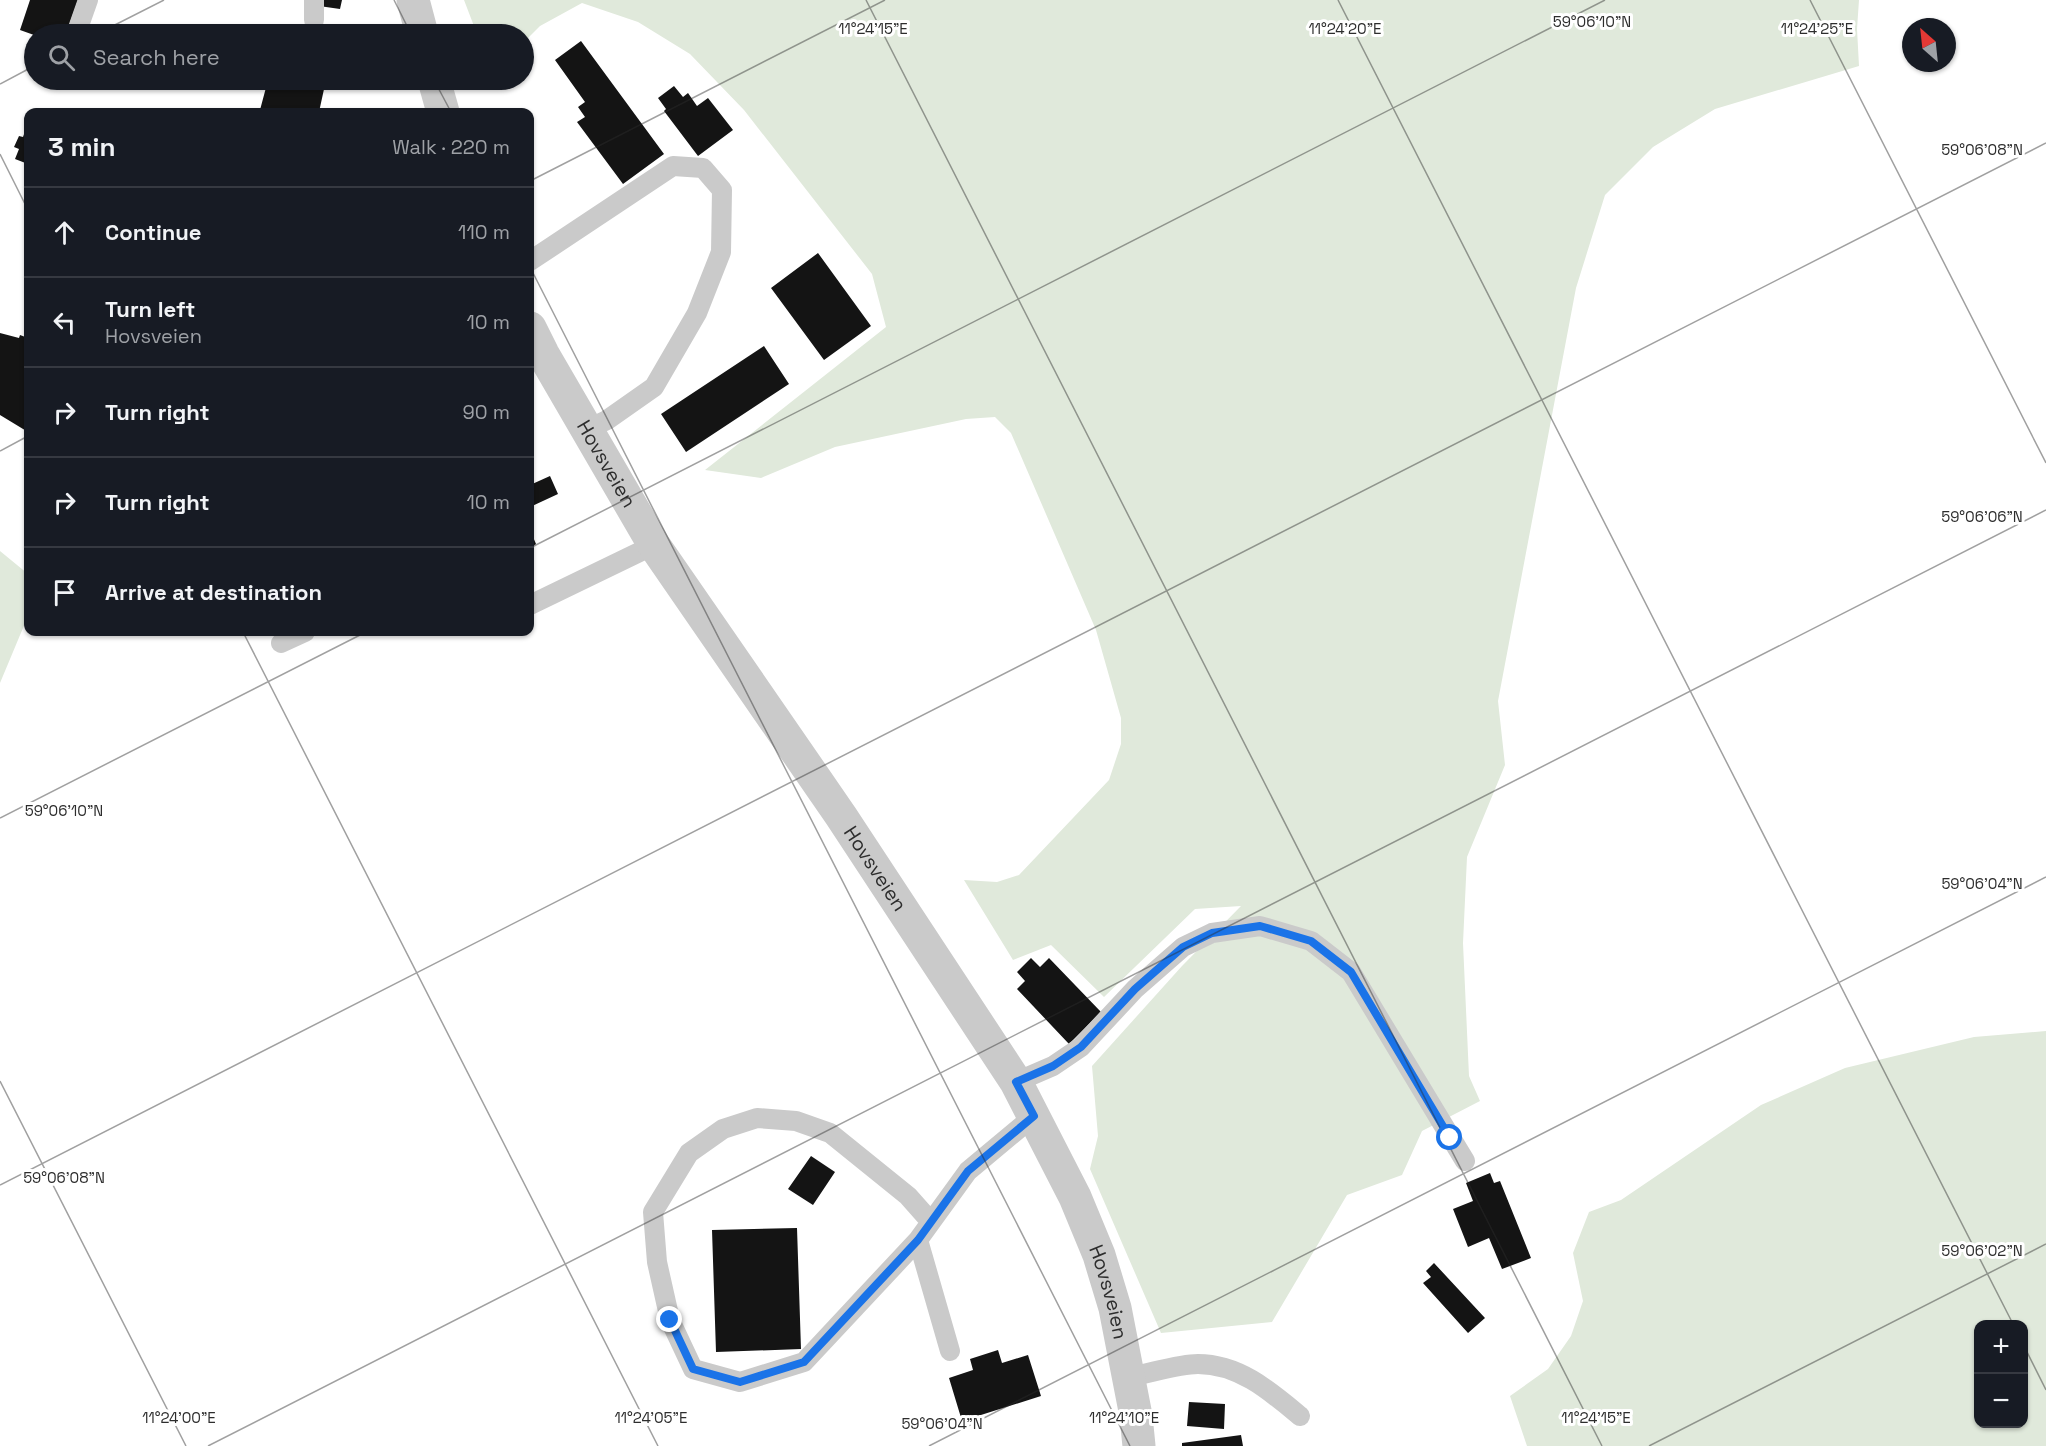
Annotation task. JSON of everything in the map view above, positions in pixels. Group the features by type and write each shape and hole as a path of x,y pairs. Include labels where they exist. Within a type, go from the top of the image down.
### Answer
{"street":[{"path":"412,0 419,24"},
{"path":"437,90 442,108"},
{"name":"Hovsveien","path":"537,362 586,430 654,545 828,797 1016,1082 1075,1197 1099,1255 1115,1308 1136,1416 1139,1446"}],"lane":[{"path":"80,24 88,0"},
{"path":"534,258 673,166 703,168 722,190 721,252 697,313 654,387 607,420 586,430"},
{"path":"534,603 654,545"},
{"path":"281,643 297,636"},
{"path":"1016,1082 1053,1066 1081,1047 1135,989 1183,947 1212,933 1260,926 1311,941 1351,972 1465,1161"},
{"path":"931,1222 908,1196 830,1133 796,1121 758,1118 723,1129 689,1154 653,1212 657,1262 670,1320 693,1369 740,1382 804,1362 918,1240 968,1171 1034,1116"},
{"path":"918,1240 950,1351"},
{"path":"1128,1377 1197,1364 1231,1369 1267,1389 1300,1416"}],"shaded area":[{"path":"464,0 1859,0 1857,29 1859,66 1715,109 1653,147 1605,195 1576,288 1498,701 1505,765 1467,857 1463,943 1469,1076 1480,1101 1422,1131 1402,1175 1347,1195 1272,1322 1161,1333 1090,1169 1098,1136 1092,1066 1182,966 1241,906 1195,909 1104,997 1051,945 1013,960 964,880 997,882 1019,875 1109,780 1121,744 1121,718 1096,630 1011,433 995,417 966,419 835,447 761,478 705,470 886,327 872,274 744,110 690,54 638,22 582,3 540,26 534,32 534,24 473,24"},
{"path":"0,551 24,571 24,626 0,683"},
{"path":"2046,1031 2046,1446 1527,1446 1510,1396 1548,1369 1571,1336 1583,1301 1573,1253 1589,1212 1621,1200 1761,1105 1845,1068 1974,1037"}],"building":[{"path":"30,0 78,0 70,24 24,24 24,31 20,30"},
{"path":"320,0 342,0 340,9 319,6"},
{"path":"581,41 664,154 623,184 577,122 585,117 578,107 585,102 555,60"},
{"path":"674,86 683,97 688,93 697,106 708,98 733,130 698,156 664,111 666,109 658,98"},
{"path":"265,90 324,90 320,108 261,108"},
{"path":"24,134 24,162 15,159 19,149 14,147 19,136 23,137"},
{"path":"818,253 871,326 824,360 771,288"},
{"path":"0,333 19,338 20,335 24,336 24,430 0,415"},
{"path":"764,346 789,384 686,452 661,414"},
{"path":"550,476 558,494 534,505 534,483"},
{"path":"1031,958 1040,967 1049,958 1101,1012 1069,1044 1017,989 1025,981 1017,972"},
{"path":"811,1156 835,1172 813,1205 788,1189"},
{"path":"1490,1173 1494,1183 1500,1181 1531,1258 1502,1269 1489,1238 1468,1247 1453,1209 1473,1201 1466,1183"},
{"path":"797,1228 801,1349 716,1352 712,1230"},
{"path":"1434,1263 1485,1318 1468,1333 1423,1283 1431,1277 1426,1271"},
{"path":"998,1350 1002,1363 1028,1355 1041,1396 962,1421 949,1378 973,1370 970,1359"},
{"path":"1189,1402 1225,1404 1224,1429 1187,1426"},
{"path":"1241,1435 1243,1446 1182,1446 1182,1443"}],"route":[{"path":"670,1320 693,1369 740,1382 804,1362 918,1240 968,1171 1034,1116 1016,1082 1053,1066 1081,1047 1135,989 1183,947 1212,933 1260,926 1311,941 1351,972 1450,1138"}]}
